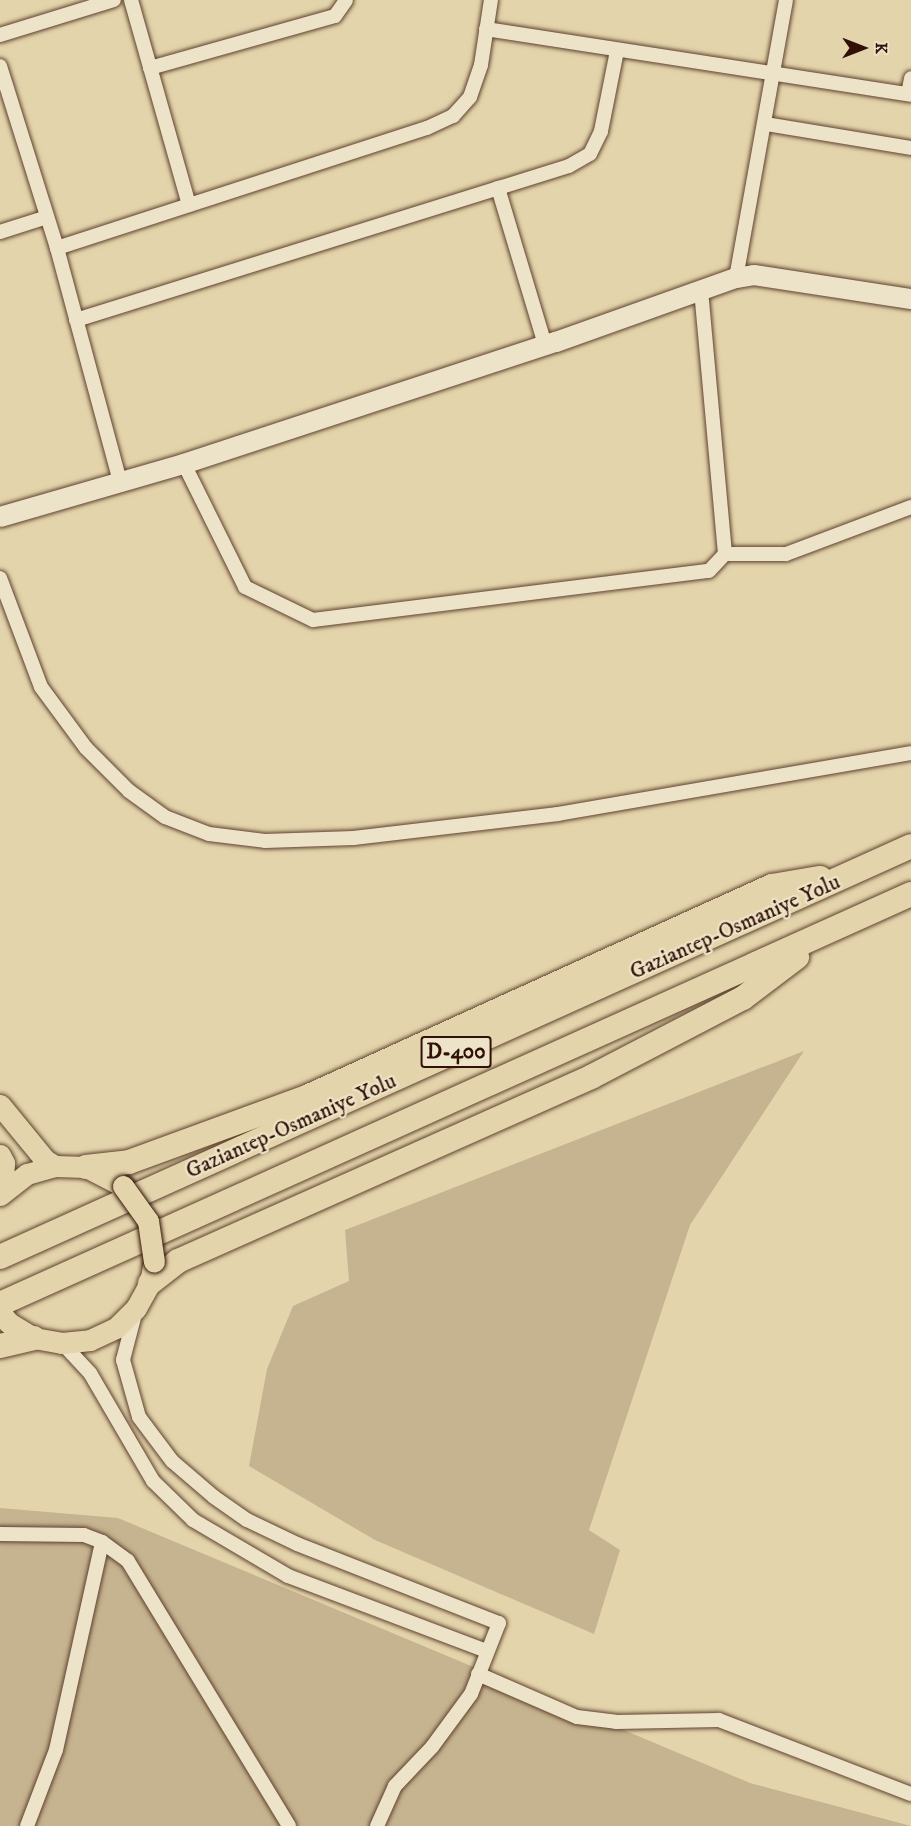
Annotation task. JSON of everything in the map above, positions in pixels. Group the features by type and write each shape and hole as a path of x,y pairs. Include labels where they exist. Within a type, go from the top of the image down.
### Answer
{"highway":[{"name":"Gaziantep-Osmaniye Yolu","path":"0,1257 911,846"},
{"path":"86,1167 129,1162 309,1096 772,886 852,873"},
{"name":"Gaziantep-Osmaniye Yolu","path":"3,1313 911,894"},
{"path":"152,1273 642,1051 743,998 830,932"},
{"path":"0,1346 34,1338"}],"main road":[{"path":"0,1106 45,1160 55,1166"},
{"path":"0,1155 4,1163 1,1194"},
{"path":"1,1194 27,1174 55,1166 86,1167 123,1186 148,1221 152,1273 136,1308 116,1328 90,1340 62,1343 34,1338 3,1313"}],"street":[{"path":"0,35 114,0"},
{"path":"131,0 189,205"},
{"path":"150,68 335,16 346,0"},
{"path":"57,248 427,128 453,116 470,97 491,0"},
{"path":"736,278 766,124 786,0"},
{"path":"486,29 774,76 910,94 911,78"},
{"path":"76,320 569,166 590,154 601,131 617,51"},
{"path":"0,66 5,97 57,248 120,482"},
{"path":"766,124 911,147"},
{"path":"498,188 545,345"},
{"path":"0,232 47,217"},
{"path":"0,517 184,464 545,345 736,278 754,275 911,299"},
{"path":"701,290 725,554"},
{"path":"184,464 245,587 314,620 709,571 725,554 786,554 911,507"},
{"path":"0,578 41,687 86,748 129,791 165,817 209,834 266,841 354,838 558,814 911,753"},
{"path":"136,1308 123,1360 139,1417 172,1461 247,1520 297,1544 499,1623 471,1694 449,1726 395,1786 377,1826"},
{"path":"62,1343 90,1373 153,1482 194,1520 288,1576 487,1651"},
{"path":"0,1534 84,1535 102,1542 128,1561 289,1826"},
{"path":"27,1826 56,1750 102,1542"},
{"path":"478,1674 577,1717 616,1722 719,1720 911,1794"}],"shaded area":[{"path":"804,1051 690,1225 589,1530 620,1550 594,1634 375,1540 249,1466 267,1369 293,1306 349,1281 345,1230"},
{"path":"0,1508 118,1518 750,1783 911,1826 0,1826"}]}
